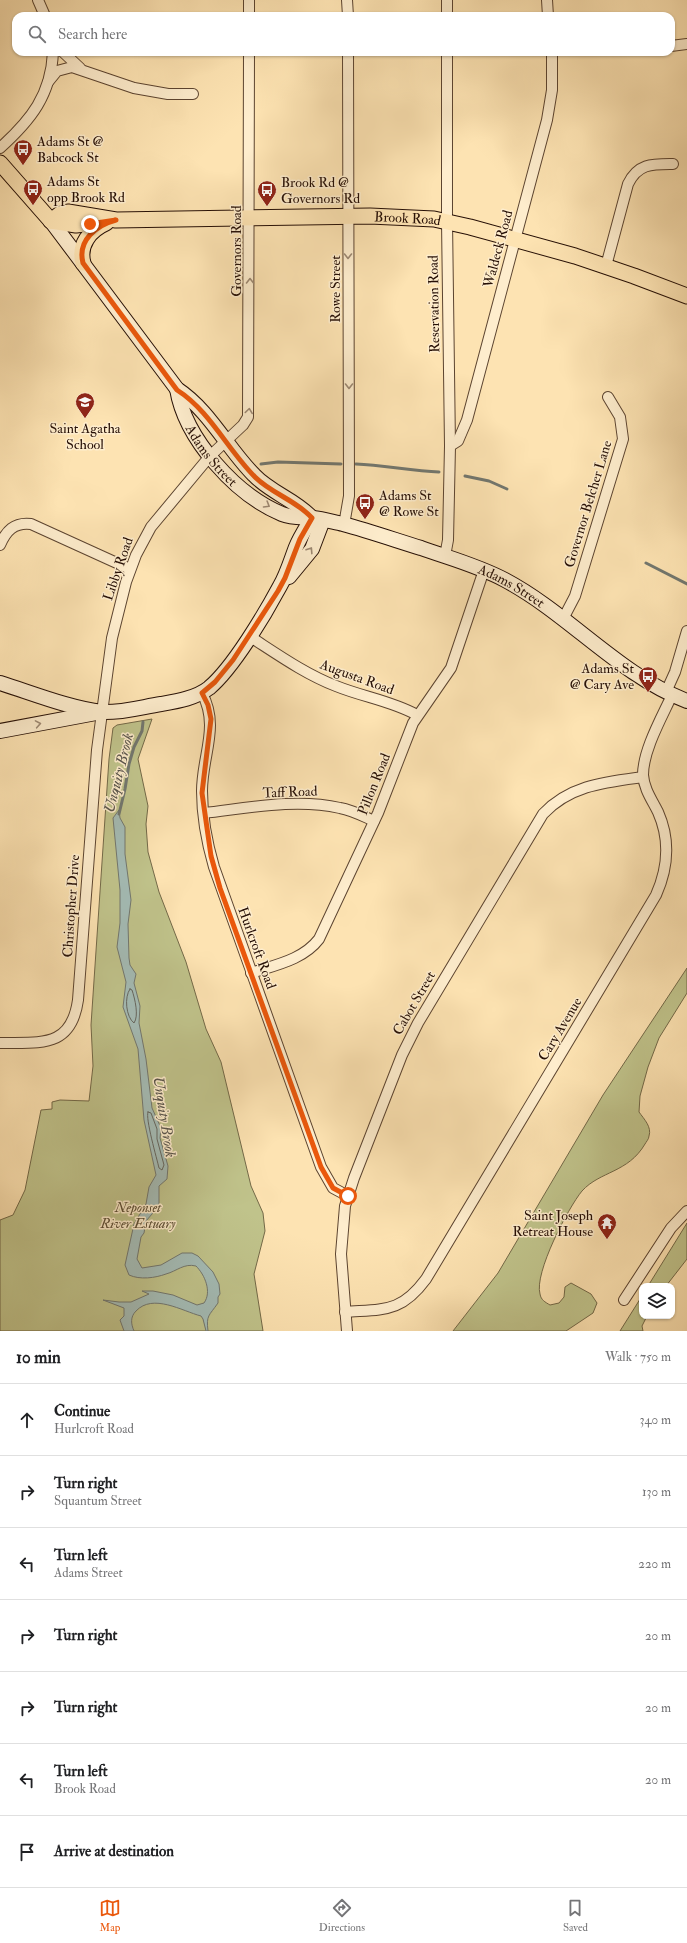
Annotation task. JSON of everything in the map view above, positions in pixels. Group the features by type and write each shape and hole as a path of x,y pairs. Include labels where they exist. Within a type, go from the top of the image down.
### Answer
{"main road":[{"name":"Adams Street","path":"1,167 50,221 177,390 200,408 258,480 318,519"},
{"name":"Brook Road","path":"50,221 60,214 68,212 116,220 250,219 348,216 405,217 447,221 606,266 687,296"},
{"path":"83,263 82,249 88,236 99,226 116,220"},
{"name":"Adams Street","path":"177,390 180,406 185,418 210,456 226,474 247,493 284,515 295,518 318,519 344,524 484,570 512,584 563,619 640,676 669,693 687,701"},
{"path":"247,493 258,480"},
{"path":"0,731 102,712 119,712 186,699 202,693 221,676 249,636 285,578 300,539 318,519"},
{"path":"0,683 76,706 102,712"}],"street":[{"path":"249,0 249,12"},
{"path":"347,0 348,12"},
{"path":"447,0 447,12"},
{"path":"547,0 548,12"},
{"path":"40,2 44,12"},
{"path":"675,46 687,44"},
{"path":"0,148 23,126 43,96 48,82 52,56"},
{"path":"67,56 82,70"},
{"name":"Governors Road","path":"225,440 243,425 249,413 249,56"},
{"name":"Rowe Street","path":"344,524 349,496 348,56"},
{"name":"Reservation Road","path":"445,556 448,540 450,446 447,221 447,56"},
{"name":"Waldeck Road","path":"450,446 458,441 465,426 515,239 549,109 553,79 552,56"},
{"path":"48,82 53,74 62,69 72,67 134,88 168,94 193,94"},
{"path":"606,266 628,184 634,174 642,167 648,165 673,164"},
{"name":"Governor Belcher Lane","path":"563,619 575,596 623,439 620,418 608,397"},
{"name":"Libby Road","path":"102,712 112,638 130,569 150,527 225,440"},
{"path":"0,546 6,533 15,526 26,524 36,526 130,569"},
{"name":"Pillon Road","path":"251,973 298,956 315,945 322,933 374,821 409,731 417,715 451,668 484,570"},
{"name":"Cary Avenue","path":"345,1312 383,1309 397,1306 409,1298 426,1279 656,895 664,872 667,847 661,820 648,793 643,777 647,754 669,693 687,631"},
{"name":"Augusta Road","path":"249,636 319,679 345,690 395,705 417,715"},
{"name":"Hurlcroft Road","path":"202,693 208,705 211,719 203,776 204,813 214,867 321,1167 333,1188 348,1196"},
{"name":"Christopher Drive","path":"0,1043 39,1042 52,1040 63,1033 74,1018 78,1000 95,762 102,712"},
{"name":"Cabot Street","path":"347,1331 342,1274 342,1235 348,1196 399,1062 412,1034 538,821 556,801 581,788 604,782 643,777"},
{"name":"Taff Road","path":"204,813 281,805 317,804 349,810 374,821"},
{"path":"624,1300 671,1228 687,1211"}],"green space":[{"name":"Neponset River Estuary","path":"152,719 138,759 148,806 146,824 148,852 159,892 186,962 206,1029 221,1062 251,1186 263,1213 265,1231 254,1274 263,1331 0,1331 0,1220 13,1215 25,1190 41,1110 52,1109 52,1102 60,1100 89,1101 93,1066 91,1025 109,759 113,728 117,725"},
{"path":"687,968 687,993 659,1038 648,1067 640,1096 639,1112 648,1126 650,1133 649,1137 638,1154 631,1161 597,1179 582,1191 561,1226 542,1271 540,1294 541,1298 545,1302 550,1305 559,1303 564,1297 565,1287 571,1283 591,1294 597,1303 593,1313 566,1331 453,1331 498,1273 603,1095"},
{"path":"687,1223 687,1259 668,1283 650,1283"},
{"path":"639,1301 639,1319 646,1319 642,1326 643,1331 620,1331"}],"water":[{"path":"119,810 120,818 125,827 125,854 131,900 128,924 129,958 130,965 136,974 134,983 140,1006 139,1023 146,1059 152,1108 161,1128 160,1138 168,1166 167,1179 159,1186 159,1206 146,1221 137,1259 142,1268 161,1265 182,1253 192,1253 198,1256 213,1272 219,1284 220,1294 218,1297 218,1303 210,1313 207,1322 208,1331 206,1331 201,1316 177,1307 159,1303 151,1303 136,1311 132,1321 134,1331 124,1331 120,1320 124,1316 124,1308 103,1300 131,1302 149,1294 142,1291 153,1291 173,1295 197,1305 204,1303 207,1294 205,1279 196,1266 184,1266 170,1273 143,1278 129,1275 125,1265 134,1224 146,1204 149,1187 156,1175 144,1120 138,1049 123,1007 126,982 117,947 120,923 120,890 113,818"}],"waterway":[{"name":"Unquity Brook","path":"261,464 278,462 341,464"},
{"name":"Unquity Brook","path":"356,464 439,472"},
{"name":"Unquity Brook","path":"465,476 489,481 507,489"},
{"name":"Unquity Brook","path":"646,563 687,584"},
{"name":"Unquity Brook","path":"119,814 129,764 134,747 142,731 143,722"}],"place":[{"name":"Adams St @ Babcock St","path":"23,166"},
{"name":"Adams St opp Brook Rd","path":"33,206"},
{"name":"Brook Rd @ Governors Rd","path":"267,207"},
{"name":"Saint Agatha School","path":"85,419"},
{"name":"Adams St @ Rowe St","path":"365,520"},
{"name":"Adams St @ Cary Ave","path":"648,693"},
{"name":"Saint Joseph Retreat House","path":"607,1240"}],"route":[{"path":"90,224 116,220 99,226 88,236 83,244 81,253 83,263 177,390 190,399 202,411 258,480 276,493 300,507 312,518 296,546 285,578 278,591 233,660 221,676 202,693 208,705 211,719 202,793 206,833 220,888 321,1167 333,1188 348,1196"}]}
